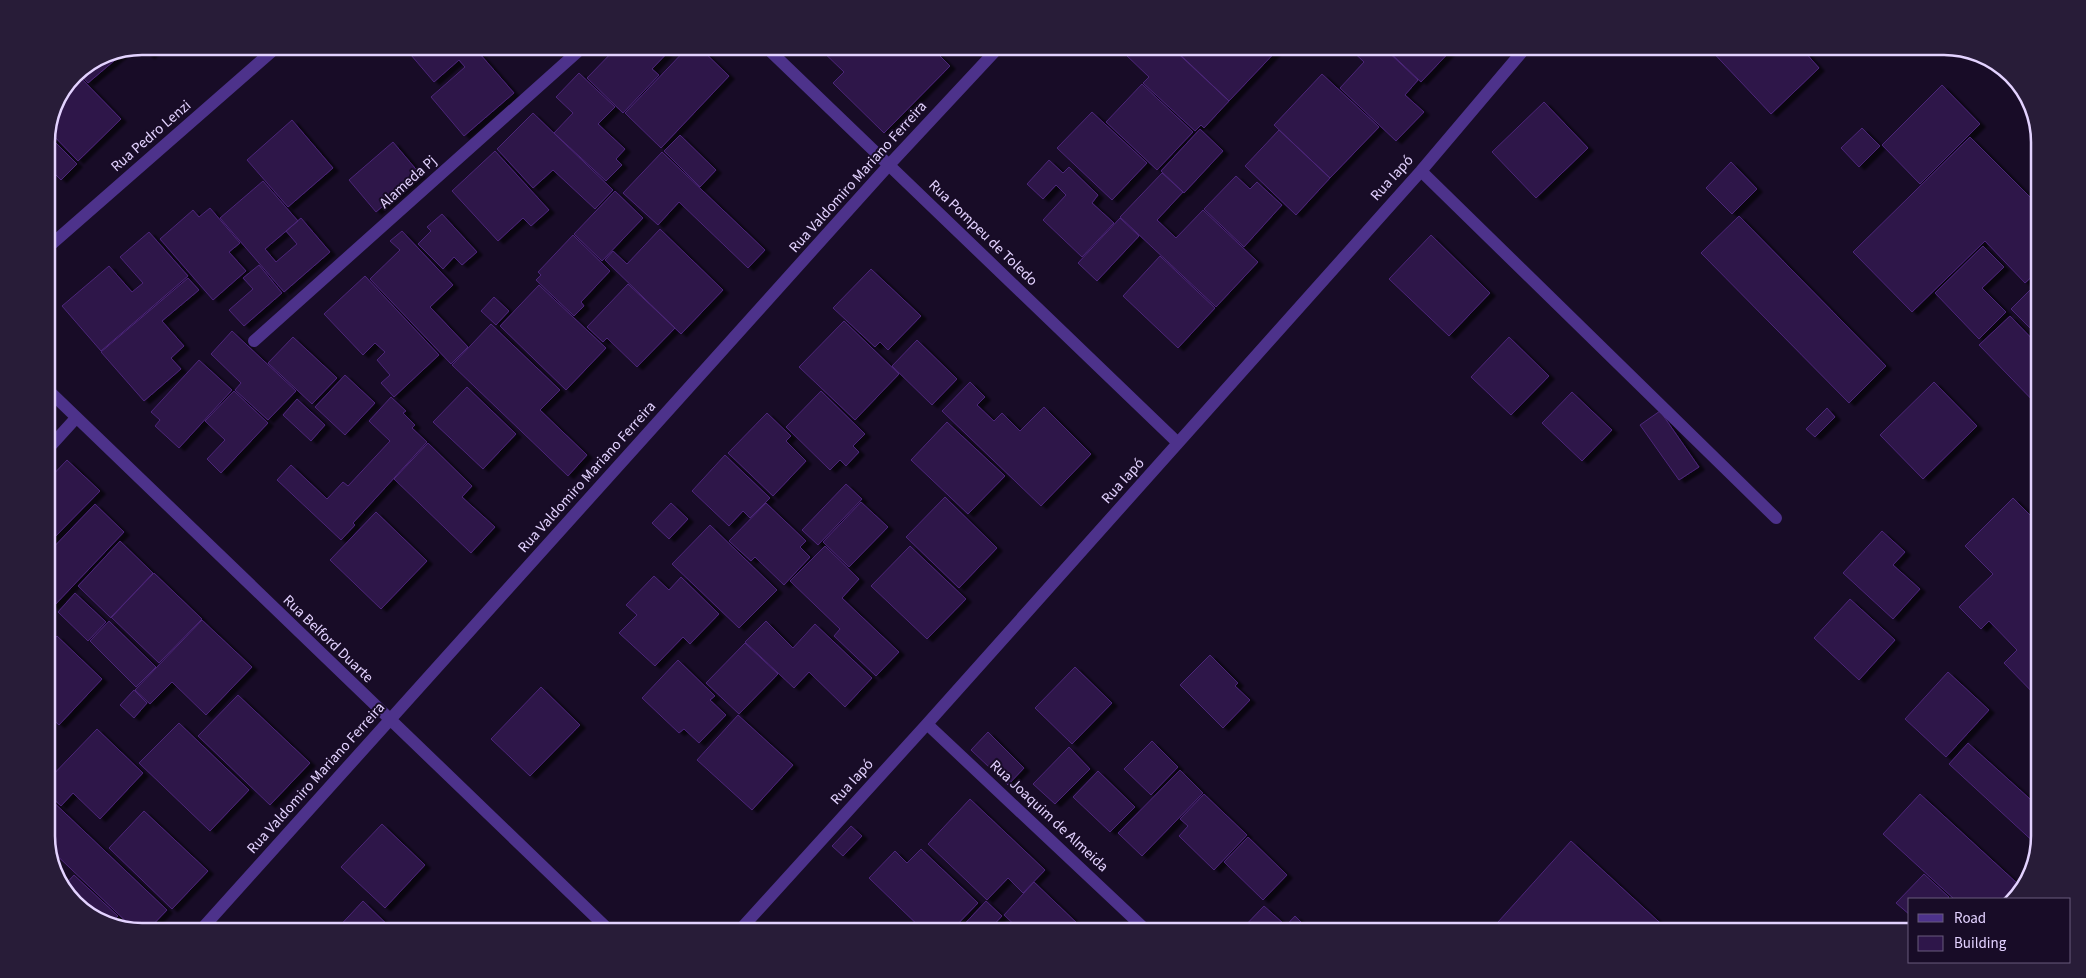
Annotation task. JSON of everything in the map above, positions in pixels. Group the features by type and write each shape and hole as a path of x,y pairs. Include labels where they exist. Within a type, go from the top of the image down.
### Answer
{"street":[{"name":"Rua Pedro Lenzi","path":"55,241 268,55"},
{"name":"Alameda Pj","path":"254,341 574,55"},
{"name":"Rua Pompeu de Toledo","path":"774,55 1178,443"},
{"name":"Rua Valdomiro Mariano Ferreira","path":"207,923 889,165 992,55"},
{"name":"Rua Iapó","path":"746,923 927,724 1421,171 1519,55"},
{"path":"1421,171 1776,518"},
{"name":"Rua Belford Duarte","path":"55,397 602,923"},
{"path":"55,441 76,418"},
{"name":"Rua Joaquim de Almeida","path":"927,724 1138,923"}],"building":[{"path":"411,55 481,55 514,93 464,136 431,97 465,67 459,60 434,82"},
{"path":"609,55 665,55 652,69 659,75 623,113 587,78"},
{"path":"680,55 707,55 729,76 661,148 625,113"},
{"path":"826,55 939,55 950,66 884,133 833,83 844,72"},
{"path":"1126,55 1180,55 1229,101 1204,128 1201,125 1195,131 1143,83 1149,77"},
{"path":"1180,55 1272,55 1229,101"},
{"path":"1357,55 1392,55 1418,80 1405,95 1424,112 1396,141 1340,88 1364,62"},
{"path":"1392,55 1446,55 1421,82"},
{"path":"1715,55 1808,55 1819,68 1771,114"},
{"path":"115,60 88,83 84,78 85,77 94,70"},
{"path":"579,73 615,107 598,124 625,149 616,159 622,165 606,181 554,133 573,113 556,97"},
{"path":"1322,74 1379,127 1330,178 1274,125"},
{"path":"82,80 121,119 78,161 55,136 58,119 64,103 73,89"},
{"path":"1142,84 1193,132 1157,170 1106,122"},
{"path":"1942,85 1980,124 1920,184 1882,145"},
{"path":"1544,102 1588,148 1536,198 1492,152"},
{"path":"1092,112 1147,163 1112,200 1057,148"},
{"path":"533,113 613,190 595,209 553,170 533,188 497,149"},
{"path":"292,120 333,168 288,207 247,160"},
{"path":"1862,128 1880,146 1859,167 1841,148"},
{"path":"1200,129 1223,151 1184,193 1161,171"},
{"path":"1279,130 1330,178 1296,215 1245,166"},
{"path":"680,135 716,170 700,187 664,151"},
{"path":"1970,137 2031,198 2031,277 2025,283 1985,241 1912,312 1853,252"},
{"path":"55,142 77,164 61,180 55,174"},
{"path":"393,142 420,174 376,212 349,180"},
{"path":"495,151 549,210 531,226 523,218 498,241 452,191"},
{"path":"662,152 765,250 748,268 679,202 658,225 623,193"},
{"path":"1049,160 1063,173 1069,167 1098,195 1092,203 1114,223 1082,257 1043,220 1066,195 1056,185 1043,199 1027,184"},
{"path":"1731,162 1757,189 1732,214 1706,188"},
{"path":"1162,173 1183,192 1157,220 1176,238 1203,210 1258,262 1216,307 1120,217"},
{"path":"1236,176 1250,189 1257,182 1282,205 1244,247 1204,209"},
{"path":"263,181 298,221 301,218 330,252 284,292 220,218","holes":["286,231 297,244 276,262 265,249"]},
{"path":"615,191 643,218 602,261 574,234"},
{"path":"210,208 240,243 229,252 246,271 213,300 160,239 193,210 199,217"},
{"path":"442,214 477,252 462,265 454,257 443,269 418,244 431,231 427,227"},
{"path":"1739,216 1886,366 1849,403 1701,253"},
{"path":"1120,218 1139,236 1097,281 1078,263"},
{"path":"660,229 723,290 681,334 605,260 613,251 627,264"},
{"path":"402,231 453,285 430,307 468,347 451,364 370,279 400,250 390,241"},
{"path":"149,232 188,276 101,351 62,306 109,266 132,292 143,283 120,257"},
{"path":"573,235 610,271 581,302 584,306 574,316 536,280 541,275 538,272"},
{"path":"1431,235 1490,293 1449,336 1389,279"},
{"path":"1983,246 2004,267 1982,288 2006,312 1979,339 1935,293"},
{"path":"1160,256 1215,308 1178,348 1123,296"},
{"path":"259,265 282,293 244,326 229,310 253,289 243,278"},
{"path":"871,269 921,316 888,350 880,342 875,347 833,308"},
{"path":"365,276 439,355 394,397 381,383 390,375 377,360 385,352 375,343 363,355 324,314"},
{"path":"188,278 199,290 162,321 184,346 171,358 181,369 144,401 101,352"},
{"path":"628,284 675,328 637,367 607,338 603,342 587,327"},
{"path":"539,285 606,348 566,390 500,326"},
{"path":"2031,289 2031,329 2011,309"},
{"path":"494,297 509,311 496,325 481,311"},
{"path":"2010,316 2031,338 2031,399 1979,345"},
{"path":"844,321 899,374 855,420 799,367"},
{"path":"491,324 560,390 540,410 587,455 568,476 452,365"},
{"path":"232,331 296,391 268,420 235,390 241,383 211,354"},
{"path":"293,337 337,378 312,404 268,363"},
{"path":"1509,337 1549,376 1511,415 1471,377"},
{"path":"917,340 957,379 932,405 892,366"},
{"path":"199,360 232,390 179,448 155,426 160,420 151,412"},
{"path":"345,375 375,403 345,435 315,407"},
{"path":"970,382 985,397 977,405 994,421 1002,413 1020,431 1044,407 1091,454 1041,506 942,411"},
{"path":"1934,382 1977,426 1923,479 1880,435"},
{"path":"467,387 516,434 483,469 433,422"},
{"path":"234,391 268,423 221,473 207,459 225,440 205,421"},
{"path":"821,391 865,434 853,446 859,452 846,466 840,460 830,470 786,427"},
{"path":"1572,392 1612,430 1582,461 1542,423"},
{"path":"391,397 406,411 403,413 415,425 412,428 427,442 353,523 355,525 341,540 277,480 291,465 327,499 343,482 348,486 390,441 369,421"},
{"path":"297,399 325,425 311,441 283,415"},
{"path":"1827,408 1835,417 1815,437 1806,429"},
{"path":"1660,411 1699,467 1679,480 1640,425"},
{"path":"767,413 791,436 786,441 806,461 773,496 728,453"},
{"path":"947,422 1005,476 968,514 911,460"},
{"path":"428,443 472,486 462,497 495,527 471,553 394,479"},
{"path":"725,455 770,498 750,518 743,511 729,526 692,491"},
{"path":"67,460 100,491 55,537 55,473"},
{"path":"846,484 862,499 818,545 802,530"},
{"path":"945,497 997,548 959,588 906,537"},
{"path":"2013,498 2031,516 2031,691 2004,663 2017,650 1989,621 1981,629 1959,607 1993,574 1965,546"},
{"path":"861,502 888,527 849,567 823,542"},
{"path":"671,503 688,519 669,539 652,523"},
{"path":"766,503 806,541 800,547 810,557 784,585 755,557 751,561 729,541"},
{"path":"95,504 124,532 55,605 55,546"},
{"path":"376,512 427,561 381,609 330,560"},
{"path":"710,525 777,590 739,628 672,564"},
{"path":"1882,531 1905,552 1893,565 1920,589 1893,619 1843,573"},
{"path":"120,541 153,573 111,618 78,586"},
{"path":"825,546 859,579 842,598 899,652 876,676 834,636 840,629 790,581"},
{"path":"910,546 966,599 927,639 871,586"},
{"path":"154,573 202,619 159,663 111,617"},
{"path":"654,576 669,590 681,577 719,614 690,644 683,637 655,666 619,633 637,615 626,605"},
{"path":"75,593 106,622 88,641 58,612"},
{"path":"1850,599 1895,640 1859,680 1814,638"},
{"path":"202,620 252,667 206,715 172,682 150,704 135,690"},
{"path":"109,621 156,667 136,687 90,641"},
{"path":"766,621 793,648 815,624 872,678 845,707 809,672 794,688 745,642"},
{"path":"57,636 102,679 59,725 55,721 55,638"},
{"path":"745,643 778,674 739,714 706,683"},
{"path":"1210,655 1238,683 1235,686 1250,700 1223,728 1180,685"},
{"path":"678,660 715,696 710,700 726,715 699,743 684,729 679,733 642,698"},
{"path":"1075,667 1112,703 1072,744 1035,708"},
{"path":"1948,672 1989,710 1946,757 1905,719"},
{"path":"541,687 580,725 530,776 491,739"},
{"path":"134,690 147,703 134,718 120,705"},
{"path":"238,695 310,763 270,805 198,736"},
{"path":"738,715 793,765 752,810 697,760"},
{"path":"179,723 249,790 210,831 139,763"},
{"path":"97,729 143,773 100,819 73,793 61,806 55,800 55,773"},
{"path":"988,732 1024,768 1008,785 971,750"},
{"path":"1152,741 1178,767 1151,795 1124,769"},
{"path":"1968,743 2031,800 2031,839 1949,764"},
{"path":"1069,747 1090,769 1055,804 1033,784"},
{"path":"1180,770 1203,793 1142,856 1118,833"},
{"path":"1098,771 1135,807 1110,832 1073,797"},
{"path":"1204,794 1247,835 1214,870 1179,836 1188,826 1180,819"},
{"path":"1920,794 2017,883 2004,898 1953,898 1883,834"},
{"path":"970,799 1045,870 1023,893 1008,878 987,900 928,844"},
{"path":"55,804 167,910 155,923 126,921 57,856 55,842"},
{"path":"144,811 208,871 172,909 109,848"},
{"path":"382,824 425,865 385,908 341,867"},
{"path":"851,826 862,836 843,856 832,846"},
{"path":"1248,837 1287,875 1263,900 1224,862"},
{"path":"1571,841 1660,923 1497,923"},
{"path":"921,849 978,903 959,923 916,923 869,878 895,851 907,863"},
{"path":"1924,874 1949,897 1908,898 1908,913 1896,903"},
{"path":"74,875 118,916 116,918 109,916 89,905 80,898 68,882"},
{"path":"1034,882 1077,923 1012,923 1004,915"},
{"path":"363,901 386,923 342,923"},
{"path":"986,901 1002,916 995,923 965,923"},
{"path":"1264,906 1283,923 1248,923"},
{"path":"1295,916 1302,923 1288,923"}]}
